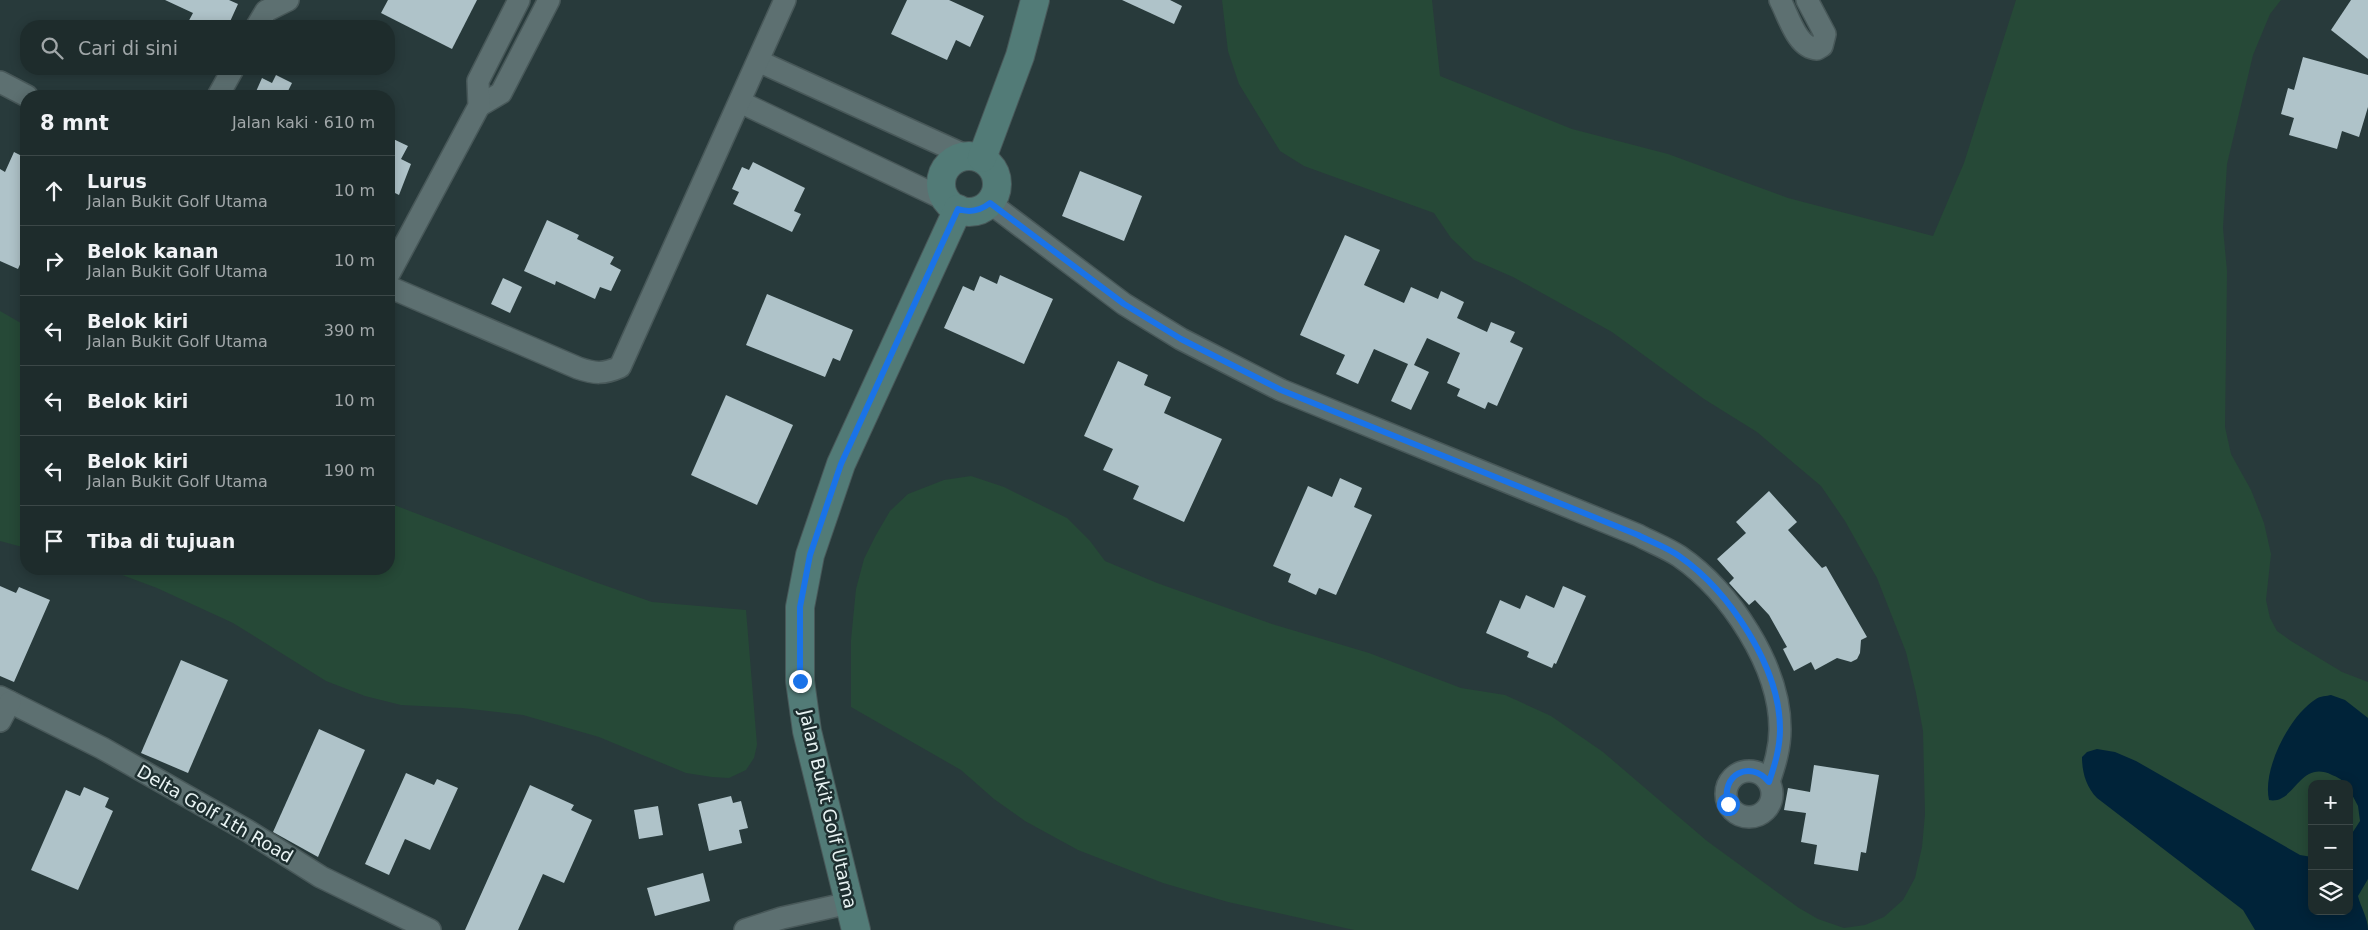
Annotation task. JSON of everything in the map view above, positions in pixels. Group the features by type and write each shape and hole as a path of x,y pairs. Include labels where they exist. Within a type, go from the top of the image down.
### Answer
{"street":[{"path":"262,12 288,0"},
{"path":"395,263 479,106 478,81 519,0"},
{"path":"479,106 501,93 548,0"},
{"path":"395,290 578,368 594,373 606,373 620,367 785,0"},
{"path":"975,157 1020,56 1035,0"},
{"path":"1780,0 1801,41 1810,49 1818,49 1822,46 1825,34 1807,0"},
{"path":"740,102 952,205 972,212 990,203 997,187 997,178 989,163 758,61"},
{"path":"221,90 230,75"},
{"path":"0,82 20,92"},
{"path":"952,205 942,189 944,172 951,162 975,157"},
{"path":"990,203 1124,304 1181,339 1281,390 1638,535 1678,556 1710,583 1740,619 1764,660 1780,727 1779,750 1769,782"},
{"name":"Jalan Bukit Golf Utama","path":"856,930 807,731 800,681 800,607 810,555 841,464 952,205"},
{"path":"0,722 5,699"},
{"name":"Delta Golf 1th Road","path":"5,699 102,748 248,831 320,877 430,930"},
{"path":"745,930 782,918 849,903"}],"green space":[{"path":"1222,0 1432,0 1440,76 1572,129 1668,154 1788,198 1933,236 1964,163 2016,0 2281,0 2270,14 2253,55 2227,164 2223,228 2227,271 2225,427 2231,454 2251,490 2264,523 2271,554 2266,600 2270,618 2277,631 2342,672 2368,682 2368,930 1354,930 1228,902 1163,883 1078,850 1025,821 994,799 961,770 851,707 851,640 856,589 864,559 876,535 890,511 908,494 944,480 971,476 1004,487 1067,518 1090,541 1105,561 1157,583 1272,624 1369,653 1461,688 1505,695 1551,716 1603,752 1707,841 1799,908 1818,919 1844,928 1865,925 1884,917 1903,900 1915,878 1922,847 1925,814 1923,731 1916,693 1906,652 1877,578 1845,521 1821,486 1757,432 1704,399 1612,332 1513,277 1474,260 1451,238 1434,213 1304,166 1280,151 1239,84 1228,51"},
{"path":"0,311 20,323 20,546 0,541"},
{"path":"395,505 652,602 746,610 757,745 754,758 746,770 729,778 686,773 599,737 523,715 462,708 401,705 365,696 326,681 233,623 157,588 122,575 395,575"}],"water":[{"path":"2331,695 2345,700 2368,718 2368,879 2358,896 2367,921 2368,930 2255,930 2243,910 2097,798 2085,779 2082,757 2087,752 2097,749 2115,752 2136,761 2300,855 2308,856 2308,915 2353,915 2353,832 2360,821 2358,806 2353,797 2353,780 2341,780 2338,777 2321,772 2312,773 2304,777 2285,796 2278,800 2269,800 2270,773 2280,744 2297,717 2306,707 2321,697"}],"building":[{"path":"165,0 229,0 238,4 231,20 189,20 193,13"},
{"path":"388,0 477,0 452,49 381,13"},
{"path":"907,0 949,0 984,16 970,47 956,40 947,60 891,34"},
{"path":"1122,0 1170,0 1182,6 1174,24"},
{"path":"2351,0 2368,0 2368,59 2331,30"},
{"path":"2303,57 2368,75 2368,107 2359,137 2342,131 2337,149 2289,135 2294,118 2281,114 2288,88 2294,90"},
{"path":"276,75 292,83 288,90 257,90 262,78 272,83"},
{"path":"395,140 408,146 401,159 411,164 399,195 395,193"},
{"path":"14,152 20,155 20,264 18,269 0,261 0,169 5,172"},
{"path":"753,162 805,188 794,211 801,214 792,232 733,204 739,192 732,189 742,167 749,170"},
{"path":"1080,171 1142,196 1124,241 1062,216"},
{"path":"547,220 579,235 577,239 614,257 610,264 621,270 611,291 600,287 595,299 556,281 555,285 524,271"},
{"path":"1345,235 1380,250 1364,285 1404,303 1411,287 1438,299 1441,291 1464,302 1457,318 1487,332 1491,322 1515,332 1510,342 1523,348 1497,406 1488,402 1485,409 1457,396 1460,389 1447,383 1460,353 1427,338 1414,365 1429,372 1411,410 1391,401 1408,364 1374,349 1358,384 1336,374 1345,355 1300,335"},
{"path":"1000,275 1053,299 1024,364 944,328 963,286 974,291 980,276 997,284"},
{"path":"503,278 522,287 510,313 491,304"},
{"path":"767,294 853,330 840,361 833,358 825,377 746,345"},
{"path":"1118,361 1148,375 1144,385 1171,397 1164,413 1222,439 1184,522 1133,499 1139,486 1103,470 1113,449 1084,436"},
{"path":"726,395 793,425 757,505 691,475"},
{"path":"1340,478 1362,488 1354,507 1372,515 1336,595 1319,588 1316,595 1288,582 1291,574 1273,566 1308,486 1332,497"},
{"path":"1769,491 1797,522 1788,530 1822,568 1826,566 1867,637 1861,640 1860,653 1857,659 1851,662 1837,658 1815,670 1811,662 1794,671 1783,649 1787,647 1769,615 1755,600 1749,605 1729,583 1734,578 1717,559 1746,533 1736,522"},
{"path":"0,586 16,593 19,587 50,600 14,682 0,676"},
{"path":"1563,586 1586,596 1556,664 1554,663 1552,668 1527,657 1529,652 1486,633 1500,600 1520,609 1526,595 1554,608"},
{"path":"181,660 228,680 188,773 141,753"},
{"path":"319,729 365,750 318,857 273,832"},
{"path":"1814,765 1879,775 1866,853 1861,852 1858,871 1814,864 1817,845 1801,842 1806,813 1784,810 1788,788 1810,792"},
{"path":"406,773 434,785 437,779 458,788 430,850 405,839 389,875 365,864"},
{"path":"530,785 574,805 571,810 592,820 564,883 543,874 518,930 465,930"},
{"path":"84,787 109,798 105,807 113,811 78,890 31,870 66,790 80,796"},
{"path":"731,796 733,803 741,801 748,828 739,830 742,843 709,851 698,804"},
{"path":"658,806 663,835 639,839 634,810"},
{"path":"703,873 710,901 655,916 647,888"}],"route":[{"path":"800,681 800,607 810,555 841,464 958,209 972,212 990,203 1124,304 1181,339 1281,390 1638,535 1678,556 1710,583 1740,619 1764,660 1774,694 1780,727 1779,750 1769,782 1764,775 1750,770 1735,775 1727,789 1728,804"}]}
